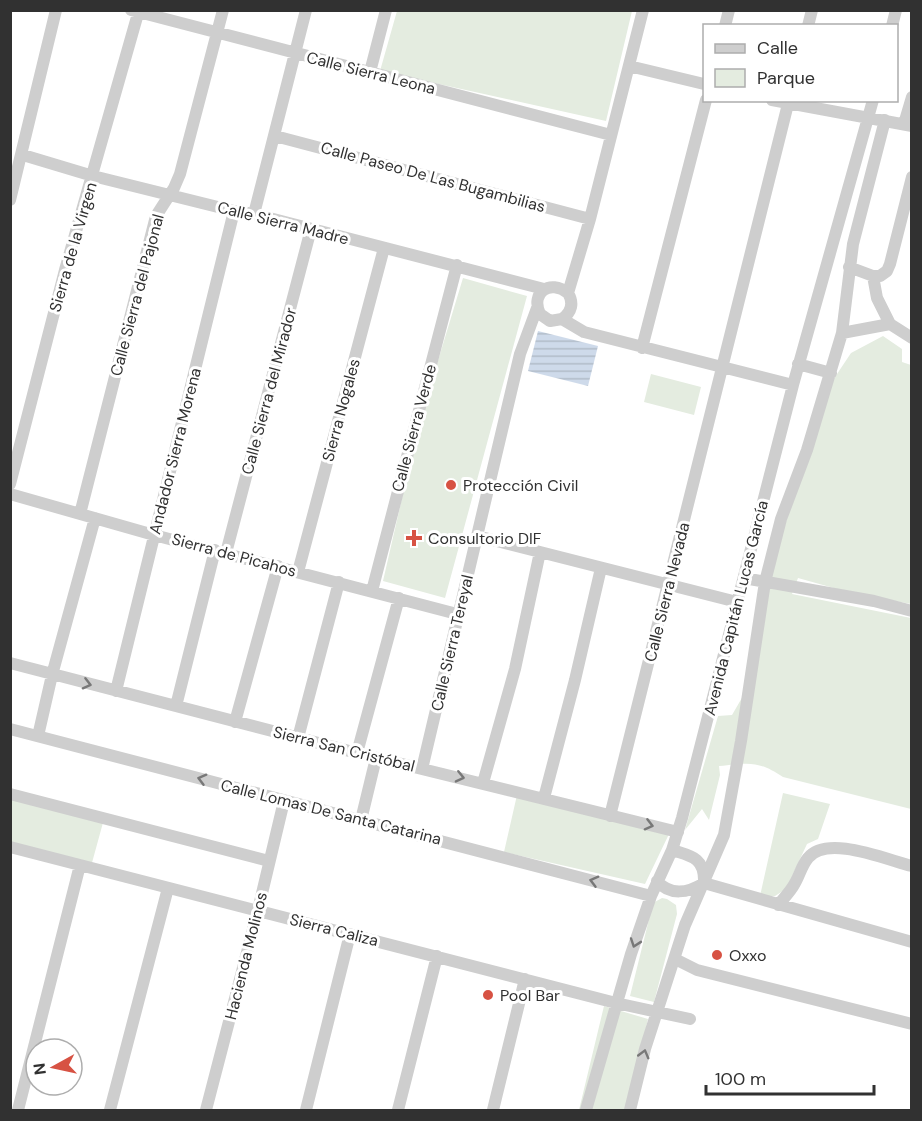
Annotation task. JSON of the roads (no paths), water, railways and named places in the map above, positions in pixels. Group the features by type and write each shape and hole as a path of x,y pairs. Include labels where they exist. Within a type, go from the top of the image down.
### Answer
{"street":[{"path":"10,200 23,155 56,10"},
{"name":"Calle Sierra del Pajonal","path":"80,514 156,216 180,174 223,10"},
{"path":"254,214 306,10"},
{"path":"370,72 386,10"},
{"path":"544,289 539,294 537,308 540,314 550,321 567,316 572,304 568,293 590,219 643,10"},
{"name":"Calle Sierra Leona","path":"136,11 611,135"},
{"name":"Sierra de la Virgen","path":"10,484 65,270 93,176 136,11"},
{"path":"629,66 703,84"},
{"path":"789,102 908,125 912,97"},
{"path":"642,348 705,102"},
{"name":"Calle Sierra Nevada","path":"609,816 696,480 721,368 789,102"},
{"name":"Avenida Capitán Lucas García","path":"586,1110 616,1003 651,896 678,832 798,364 872,102"},
{"path":"630,1110 645,1049 685,925 724,835 765,582 782,519 807,450 842,333 853,244 885,120"},
{"name":"Calle Paseo De Las Bugambilias","path":"275,136 590,219"},
{"name":"Calle Sierra Madre","path":"23,155 93,176 254,214 544,289 552,286 561,287 568,293"},
{"path":"849,267 873,276 880,276 887,271 912,177"},
{"name":"Andador Sierra Morena","path":"116,691 234,211"},
{"name":"Calle Sierra del Mirador","path":"176,706 311,230"},
{"name":"Sierra Nogales","path":"298,572 384,248"},
{"name":"Calle Sierra Verde","path":"372,591 457,265"},
{"path":"873,276 877,298 890,324 912,338"},
{"name":"Calle Sierra Tereyal","path":"422,769 520,354 537,308"},
{"path":"562,319 584,332 793,385"},
{"path":"842,333 890,324"},
{"path":"798,364 831,373"},
{"name":"Sierra de Picahos","path":"10,494 154,535 457,614"},
{"path":"38,736 52,675 95,518"},
{"path":"477,536 737,602"},
{"path":"483,783 515,669 540,552"},
{"path":"235,722 278,566"},
{"path":"544,798 601,568"},
{"path":"744,578 874,601 912,611"},
{"path":"298,738 339,582"},
{"path":"357,753 399,598"},
{"name":"Sierra San Cristóbal","path":"10,663 376,758 678,832"},
{"name":"Calle Lomas De Santa Catarina","path":"10,729 651,896"},
{"path":"361,820 376,758"},
{"path":"10,794 269,861"},
{"name":"Hacienda Molinos","path":"206,1110 284,801"},
{"name":"Sierra Caliza","path":"10,847 616,1003 690,1019"},
{"path":"778,905 791,890 804,864 819,849 843,848 912,866"},
{"path":"672,850 700,862 704,871 704,883"},
{"path":"18,1110 80,866"},
{"path":"657,881 665,888 680,892 695,889 704,883"},
{"path":"704,883 912,942"},
{"path":"110,1110 168,888"},
{"path":"306,1110 350,934"},
{"path":"398,1110 437,956"},
{"path":"675,959 697,970 912,1024"},
{"path":"492,1110 525,979"}],"water":[{"path":"538,331 598,346 588,386 528,371"}],"place":[{"name":"Protección Civil","path":"451,485"},
{"name":"Consultorio DIF","path":"414,538"},
{"name":"Oxxo","path":"717,955"},
{"name":"Pool Bar","path":"488,995"}]}
